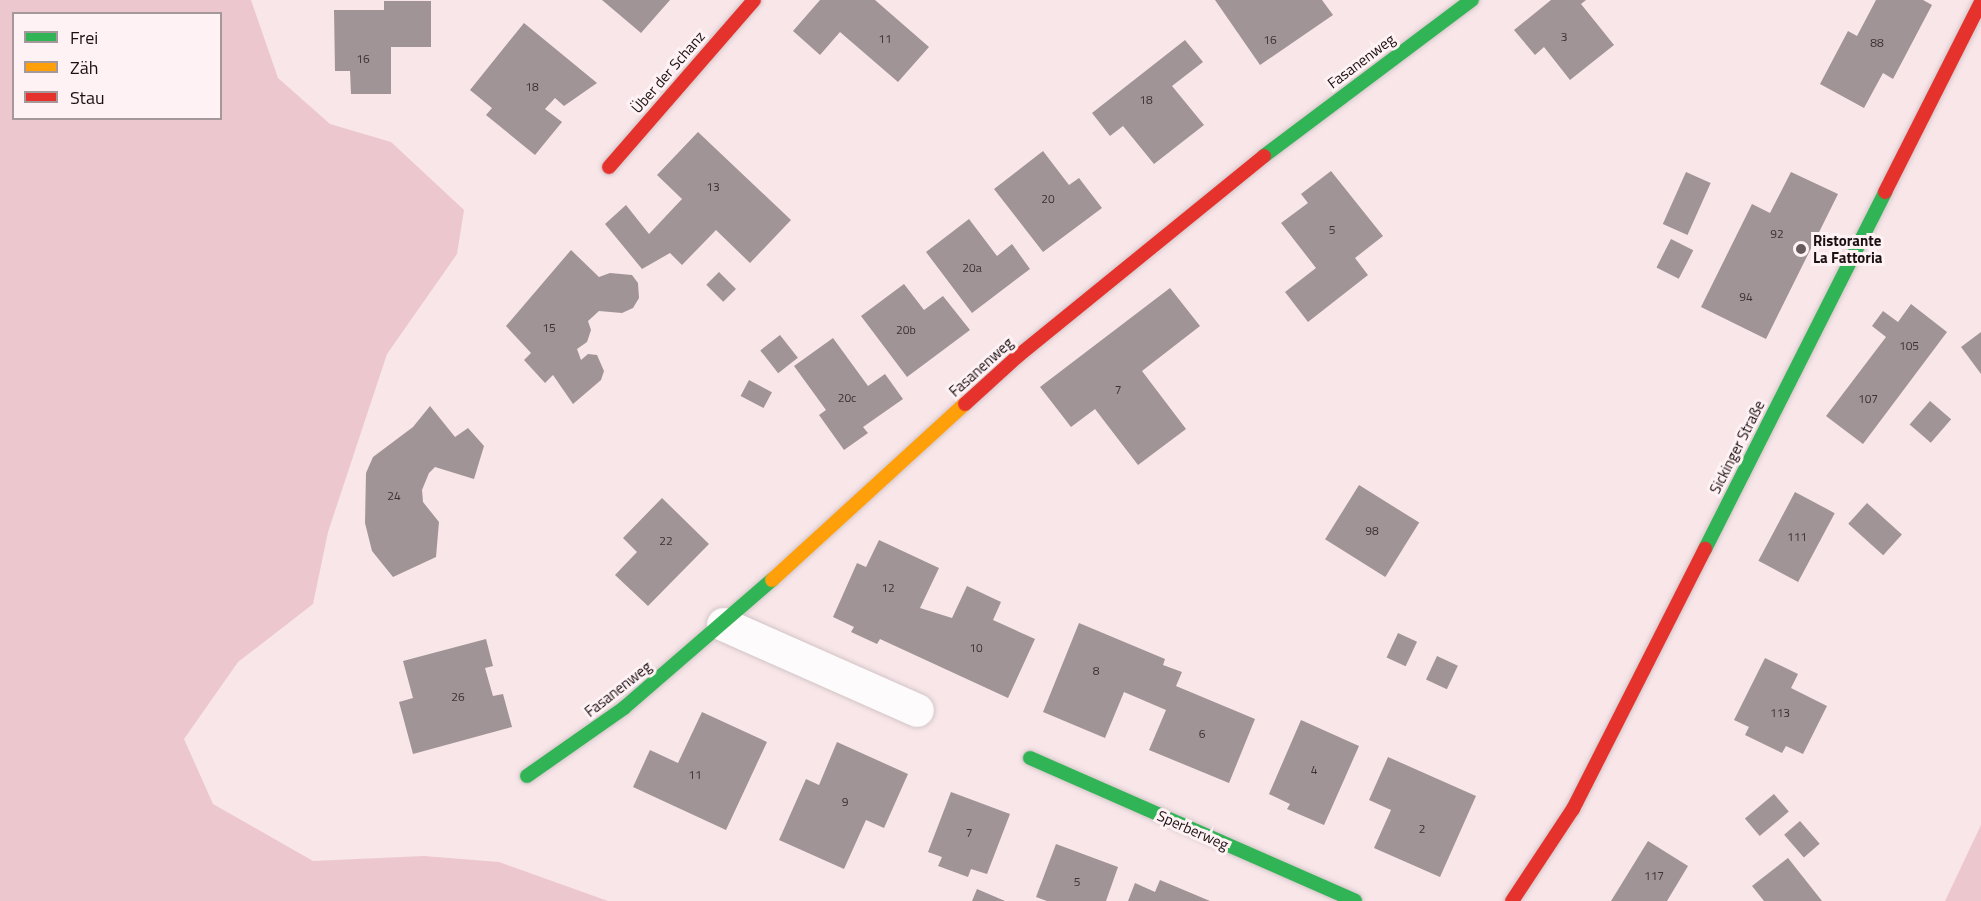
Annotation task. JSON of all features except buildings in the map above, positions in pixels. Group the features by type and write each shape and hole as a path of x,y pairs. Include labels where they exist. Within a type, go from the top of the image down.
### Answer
{"street":[{"name":"Über der Schanz","path":"609,167 754,0"},
{"name":"Fasanenweg","path":"527,776 624,708 723,624 1036,341 1234,178 1472,0"},
{"name":"Sickinger Straße","path":"1512,901 1573,809 1981,2"},
{"path":"723,624 917,710"},
{"name":"Sperberweg","path":"1030,758 1355,901"}],"shaded area":[{"path":"0,0 251,0 278,78 330,124 391,142 464,210 457,254 387,354 328,532 313,604 238,662 184,739 213,804 313,861 424,856 499,862 608,901 0,901"},
{"path":"1981,825 1981,901 1945,901"}],"traffic: fast":[{"path":"1264,156 1472,0"},
{"path":"1705,549 1885,192"},
{"path":"527,776 624,708 772,580"},
{"path":"1030,758 1355,901"}],"traffic: slow":[{"path":"772,580 965,404"}],"traffic: jam":[{"path":"609,167 754,0"},
{"path":"1885,192 1981,2"},
{"path":"965,404 1018,356 1264,156"},
{"path":"1512,901 1573,809 1705,549"}],"place":[{"name":"Ristorante La Fattoria","path":"1801,249"}]}
